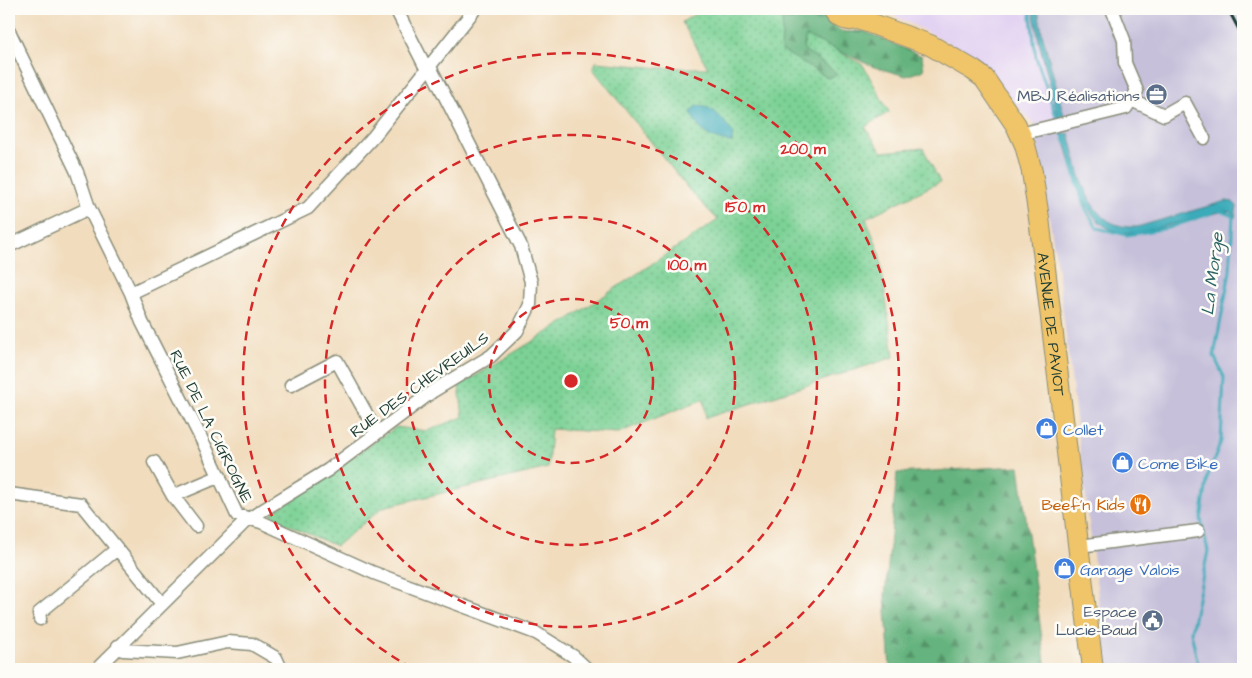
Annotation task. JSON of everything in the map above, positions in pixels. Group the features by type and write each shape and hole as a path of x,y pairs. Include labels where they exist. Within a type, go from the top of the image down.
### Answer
{"main road":[{"path":"834,9 837,15 845,20 866,12"},
{"name":"AVENUE DE PAVIOT","path":"866,12 880,16 908,35 930,45 984,78 997,95 1020,134 1032,172 1094,669"}],"street":[{"name":"RUE DES CHEVREUILS","path":"97,669 118,646 247,520 328,470 433,391 491,356 517,331 530,305 531,282 521,246 429,68 396,9"},
{"path":"131,293 308,208 374,136 475,9"},
{"path":"1020,134 1126,108 1137,91 1126,64 1124,40 1112,9"},
{"name":"RUE DE LA CIGROGNE","path":"9,31 76,172 89,208 131,293 142,322 220,476 237,515 247,520 261,522 374,573 536,633 573,656 587,669"},
{"path":"1131,100 1164,116 1185,104 1204,138"},
{"path":"9,246 89,208"},
{"path":"291,385 337,361 377,433"},
{"path":"154,462 173,496 196,526"},
{"path":"173,496 220,476"},
{"path":"9,494 81,504 162,604"},
{"path":"1079,546 1198,531"},
{"path":"40,619 39,613 117,549"},
{"path":"118,646 123,650 177,653 228,642 252,644 276,658 282,669"}],"shaded area":[{"path":"881,9 1031,9 1035,33 1061,122 1034,124 977,63 947,42"},
{"path":"1031,9 1243,9 1243,669 1107,669 1058,271 1034,124 1060,122 1035,33"}],"green space":[{"path":"704,9 762,9 863,65 889,112 865,127 882,152 923,148 940,182 866,218 879,251 894,357 706,418 704,399 618,433 551,429 548,468 383,507 336,546 277,520 271,514 396,427 427,431 463,417 459,386 566,321 718,220 690,191 593,69 596,62 660,68 708,68 682,22"},
{"path":"789,9 815,9 842,32 864,31 922,56 924,70 906,76 874,67 806,36 803,49 838,74 828,78 781,50 783,11"},
{"path":"1019,466 1046,669 890,669 885,596 897,473"}],"water":[{"path":"1033,9 1038,9 1042,33 1066,123 1060,124 1040,46"},
{"path":"696,106 708,108 718,114 733,133 732,142 712,137 697,125 691,112"},
{"path":"1069,133 1077,165 1088,196 1096,209 1106,219 1120,225 1137,227 1226,201 1233,202 1237,206 1235,218 1231,212 1224,211 1142,232 1122,232 1107,227 1095,217 1085,203 1078,187 1063,135"}],"waterway":[{"name":"La Morge","path":"1030,9 1036,57 1058,122"},
{"name":"La Morge","path":"1060,128 1066,144"},
{"name":"La Morge","path":"1071,162 1084,206 1097,228 1127,235 1168,228 1212,213"},
{"name":"La Morge","path":"1199,669 1191,632 1208,551 1201,519 1208,476 1221,441 1224,377 1214,356 1230,271 1233,216 1218,210"}],"railway":[{"path":"1228,9 1243,37"}],"place":[{"name":"MBJ Réalisations","path":"1156,95"},
{"name":"Collet","path":"1047,429"},
{"name":"Come Bike","path":"1122,463"},
{"name":"Beef'n Kids","path":"1141,504"},
{"name":"Garage Valois","path":"1064,569"},
{"name":"Espace Lucie-Baud","path":"1153,620"}]}
